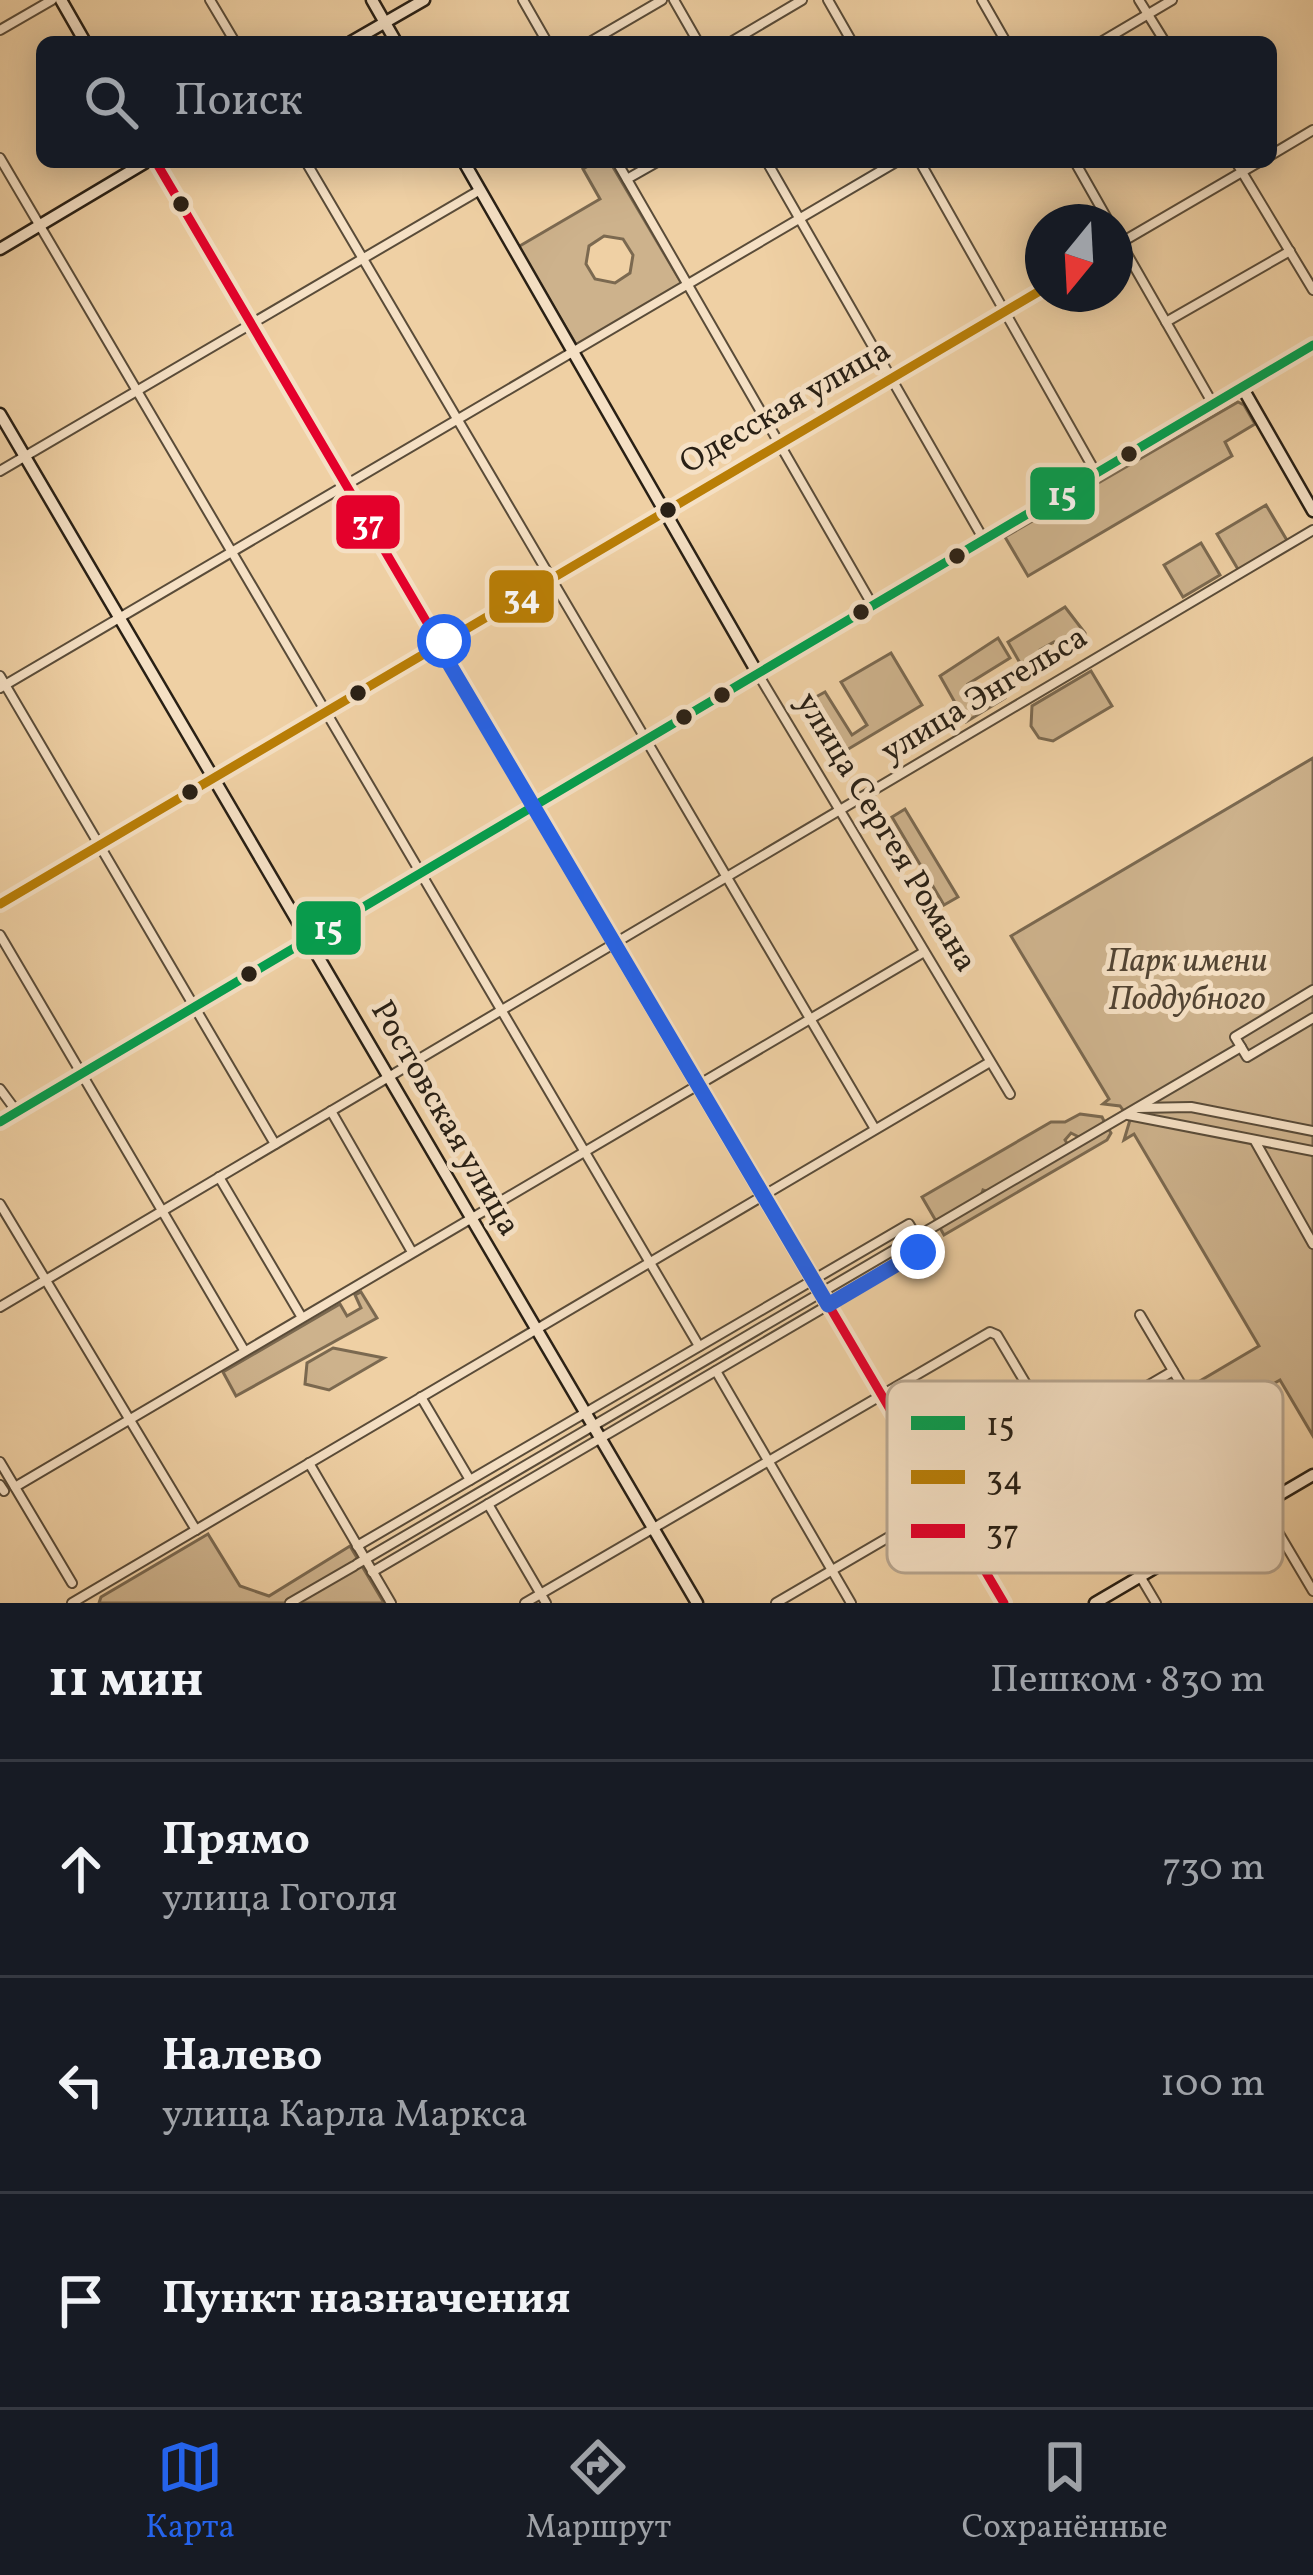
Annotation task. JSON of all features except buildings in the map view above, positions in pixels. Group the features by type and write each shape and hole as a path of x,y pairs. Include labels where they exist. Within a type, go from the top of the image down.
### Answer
{"street":[{"path":"0,31 56,0 81,36"},
{"path":"210,0 231,36"},
{"path":"372,0 393,36"},
{"path":"362,36 424,0"},
{"path":"523,0 544,36"},
{"path":"600,36 662,0"},
{"path":"674,0 695,36"},
{"path":"741,36 802,0"},
{"path":"828,0 849,36"},
{"path":"982,0 1003,36"},
{"path":"1139,0 1161,36"},
{"path":"1111,36 1172,0"},
{"path":"1277,151 1313,130"},
{"path":"0,158 699,1346"},
{"path":"0,249 136,168"},
{"path":"160,168 887,1405"},
{"path":"310,168 875,1129"},
{"name":"улица Сергея Романа","path":"467,168 758,674 1010,1094"},
{"path":"620,168 873,606"},
{"path":"627,180 647,168"},
{"path":"770,168 984,540"},
{"path":"275,1144 2,683 886,168"},
{"path":"923,168 1096,473"},
{"path":"1078,168 1099,204"},
{"path":"1133,235 1237,168"},
{"path":"1240,168 1313,290"},
{"path":"0,471 480,190"},
{"path":"1166,322 1290,250"},
{"path":"1133,269 1213,404"},
{"name":"Одесская улица","path":"0,904 1025,299"},
{"path":"0,1122 1313,345"},
{"path":"1241,387 1313,511"},
{"name":"Ростовская улица","path":"0,414 698,1603"},
{"name":"улица Энгельса","path":"0,1306 1313,530"},
{"path":"0,935 244,1350"},
{"path":"0,1462 2,1484 14,1486 924,952"},
{"path":"1313,991 1235,1037 1247,1058 1313,1018"},
{"path":"290,1603 1241,1047"},
{"path":"78,1601 990,1062"},
{"path":"0,1089 17,1112"},
{"path":"1137,1108 1191,1107 1313,1132"},
{"path":"332,1111 412,1252"},
{"path":"1126,1114 1313,1151"},
{"path":"1254,1139 1313,1244"},
{"path":"219,1177 302,1316"},
{"path":"0,1204 196,1529"},
{"path":"357,1546 909,1224 924,1249 372,1572"},
{"path":"1140,1315 1179,1381"},
{"path":"906,1381 992,1333 1022,1381"},
{"path":"716,1371 851,1603"},
{"path":"1156,1381 1173,1371"},
{"path":"525,1603 543,1599 653,1528 887,1392"},
{"path":"421,1397 470,1480"},
{"path":"309,1463 357,1546 358,1563"},
{"path":"1283,1493 1313,1475"},
{"path":"14,1486 72,1583"},
{"path":"488,1504 543,1599"},
{"path":"776,1603 887,1538"},
{"path":"1283,1544 1313,1591"},
{"path":"358,1563 372,1572 391,1603"},
{"path":"986,1573 1004,1603"},
{"path":"1138,1573 1156,1603"},
{"path":"1095,1603 1145,1573"}],"green space":[{"path":"585,168 614,168 682,284 577,346 518,247 600,199","holes":["604,236 623,239 633,255 630,273 615,283 595,279 586,264 589,246"]},
{"path":"1238,402 1255,424 1225,442 1232,456 1028,576 1005,537"},
{"path":"1266,505 1288,542 1239,571 1217,534"},
{"path":"1201,543 1220,575 1183,597 1164,565"},
{"path":"1065,607 1085,633 1085,642 1064,655 1054,642 1040,650 1046,665 1028,677 1008,642"},
{"path":"998,638 1010,658 968,684 980,703 979,698 998,687 1005,698 966,722 940,676"},
{"path":"891,653 922,705 845,751 814,698 825,692 852,735 867,725 841,682"},
{"path":"1091,671 1112,706 1053,741 1039,738 1031,726 1032,706"},
{"name":"Парк имени Поддубного","path":"1313,758 1313,1436 1283,1381 1200,1381 1259,1346 1134,1134 1124,1140 1130,1120 1120,1106 1103,1104 1109,1099 1011,936"},
{"path":"905,809 958,897 944,905 892,817"},
{"path":"1080,1114 1102,1117 1105,1123 1081,1138 1071,1133 1065,1140 1068,1145 936,1221 922,1197 1051,1122 1065,1122"},
{"path":"1108,1128 1107,1140 944,1235 940,1228 949,1221"},
{"path":"361,1292 377,1318 236,1396 223,1372 340,1304 347,1316 361,1308 355,1295"},
{"path":"333,1348 384,1358 329,1390 305,1384 307,1363"},
{"path":"208,1534 240,1586 269,1596 350,1546 384,1603 99,1603 101,1597"}],"transit line":[{"name":"37","path":"160,168 887,1404"},
{"name":"34","path":"0,904 1025,300"},
{"name":"15","path":"0,1122 1313,345"},
{"name":"37","path":"986,1573 1004,1603"}],"route":[{"path":"444,641 438,645 828,1305 918,1252"}]}
